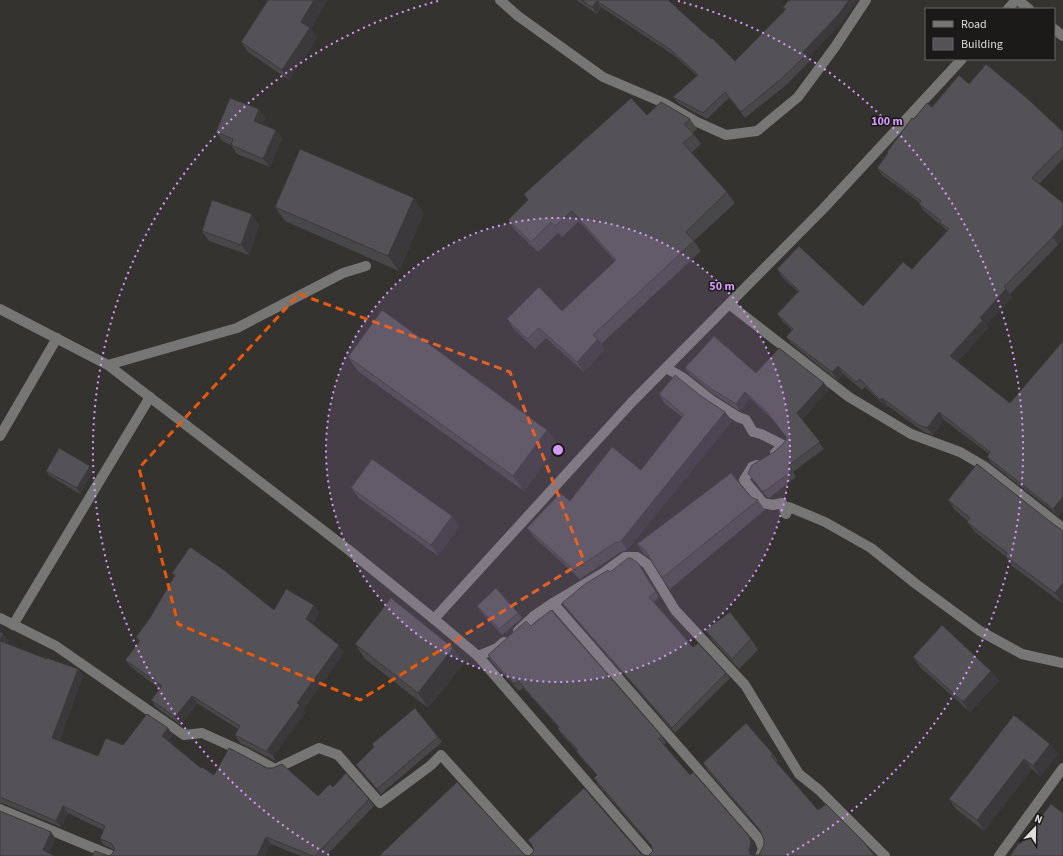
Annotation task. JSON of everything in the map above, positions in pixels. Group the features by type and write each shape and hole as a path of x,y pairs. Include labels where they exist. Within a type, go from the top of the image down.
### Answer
{"street":[{"path":"500,0 518,16 603,77 664,103 697,122 726,135 757,131 798,97 835,47 866,0"},
{"path":"1009,8 1017,0 1028,8"},
{"path":"1055,30 1063,36"},
{"path":"434,619 631,403 823,209 961,60"},
{"path":"108,365 237,328 343,272 366,266"},
{"path":"729,304 849,397 911,434 960,452 984,466 1063,528"},
{"path":"0,309 108,365 350,551 434,619 478,656 651,856"},
{"path":"0,436 57,338"},
{"path":"666,368 682,377 711,400 738,417 746,420 753,432 761,434 783,445 774,454 752,467 744,480 763,503 782,503 786,514 790,507 825,522 871,548 916,584 980,631 1022,654 1063,663"},
{"path":"13,625 150,397"},
{"path":"478,656 497,648 534,616 603,573 625,557 637,556 647,564 675,610 745,685 799,774 819,790 886,856"},
{"path":"553,603 759,839 762,849 760,856"},
{"path":"0,618 56,646 184,735 202,733 244,752 275,769 319,748 338,755 380,803 430,766 441,754 532,856"},
{"path":"999,856 1063,768"},
{"path":"0,809 113,856"}],"highlighted area":[{"path":"299,294 510,372 584,561 360,700 178,624 139,468"}],"building":[{"path":"268,0 314,0 301,22 310,28 282,70 241,42"},
{"path":"581,0 668,0 711,39 712,38 735,61 786,9 783,7 789,0 849,0 839,14 803,52 806,55 781,79 741,112 725,92 703,113 673,97 698,75 671,50 597,1 592,7"},
{"path":"986,64 1028,99 1063,132 1063,146 1032,178 1063,203 1063,225 1004,287 1006,289 980,318 983,320 950,356 1010,403 1063,341 1063,497 1053,509 987,457 990,452 939,412 927,428 919,425 882,398 880,400 860,379 856,382 838,366 832,372 786,337 793,329 777,314 799,291 777,269 799,246 863,306 903,262 912,269 949,229 919,204 921,201 877,168 912,118 914,119 927,103 932,107 959,75 969,84"},
{"path":"230,98 259,109 254,121 276,130 263,159 231,145 233,139 216,132"},
{"path":"631,98 647,115 661,102 690,119 684,124 694,134 683,143 727,192 686,232 694,241 593,335 598,339 577,362 539,328 527,339 507,319 539,287 562,311 616,260 572,211 555,226 551,222 531,242 508,220 528,200 524,194"},
{"path":"300,149 414,198 388,256 275,207"},
{"path":"212,200 252,214 241,245 202,231"},
{"path":"382,310 547,430 513,476 348,357"},
{"path":"714,336 756,373 779,348 824,383 797,413 820,442 788,466 792,471 765,491 762,491 748,473 752,465 774,452 787,438 767,412 745,392 736,404 710,388 685,368"},
{"path":"675,375 701,396 725,412 621,541 615,543 574,570 527,528 560,493 570,501 612,447 641,470 684,415 659,394"},
{"path":"59,448 90,466 77,488 46,471"},
{"path":"372,459 452,516 431,545 351,488"},
{"path":"977,464 1063,531 1063,583 1055,593 1005,556 1007,553 967,522 970,518 948,500"},
{"path":"731,473 751,497 758,500 662,578 645,550 637,544"},
{"path":"190,547 224,570 274,610 286,589 314,605 306,619 339,645 297,703 300,705 267,750 271,754 235,735 240,726 192,696 175,717 151,700 162,686 125,660 140,641 136,637 150,618 175,575 172,573"},
{"path":"628,558 631,558 638,563 656,592 649,597 693,647 698,643 726,673 672,728 562,603 585,584 608,570 610,572"},
{"path":"496,588 518,613 499,629 477,606"},
{"path":"391,598 453,648 418,693 355,644"},
{"path":"551,610 662,736 659,739 690,775 693,772 749,836 751,842 749,850 750,854 759,855 764,845 764,840 760,830 703,763 746,723 773,754 771,756 818,810 826,804 861,839 875,856 648,856 653,851 651,845 594,778 597,775 576,751 578,750 558,729 559,727 518,681 514,684 488,655 526,621 531,626"},
{"path":"730,612 751,639 732,659 705,630"},
{"path":"942,625 991,671 963,702 913,657"},
{"path":"0,632 3,633 0,641"},
{"path":"0,641 78,669 52,738 98,756 106,738 123,745 147,714 168,728 162,736 201,768 202,767 214,775 229,748 267,768 273,768 282,764 318,796 330,784 333,787 346,773 369,799 315,856 266,837 257,856 109,856 115,849 111,843 100,839 105,826 63,806 56,821 0,797"},
{"path":"415,708 438,737 377,789 356,765 374,747 372,744"},
{"path":"1014,715 1050,744 1033,766 1024,759 977,820 949,799"},
{"path":"457,782 525,855 529,856 379,856"},
{"path":"584,788 641,854 648,856 529,856 534,851 528,840"},
{"path":"1051,804 1063,813 1063,856 1010,856 1019,843 1020,844"},
{"path":"0,811 51,832 43,850 55,856 0,856"},
{"path":"95,851 109,856 92,856"}]}
